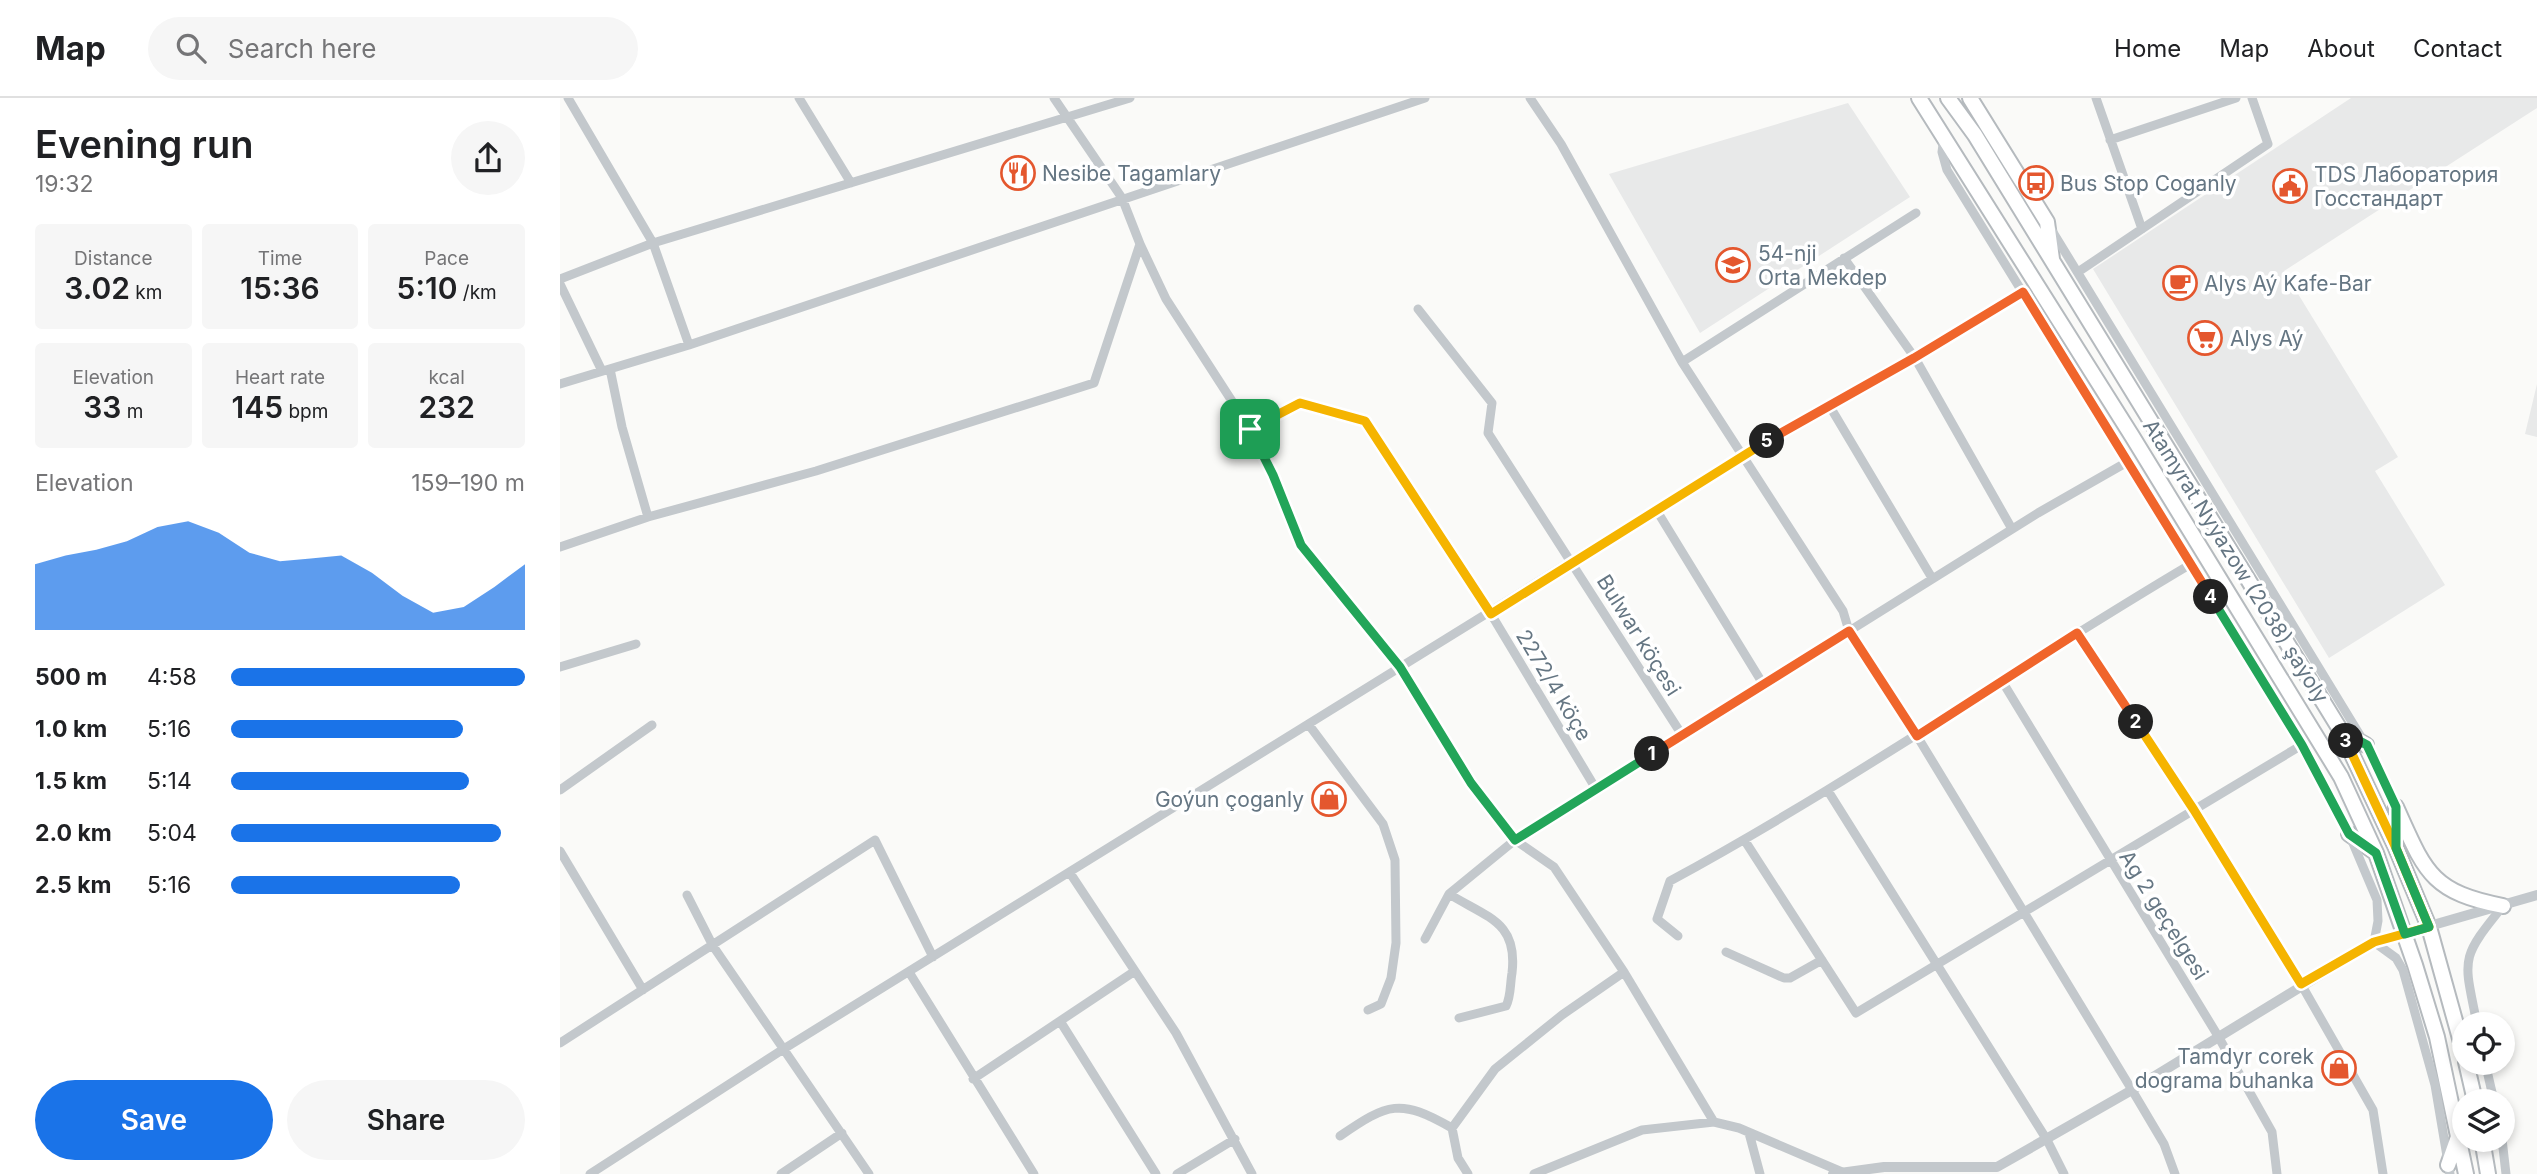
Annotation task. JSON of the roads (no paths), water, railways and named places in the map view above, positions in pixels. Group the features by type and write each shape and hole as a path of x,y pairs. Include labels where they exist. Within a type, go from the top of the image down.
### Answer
{"main road":[{"name":"Atamyrat Nyýazow (2038) şaýoly","path":"1919,98 2314,729 2376,853 2437,1037 2452,1102"},
{"name":"Atamyrat Nyýazow (2038) şaýoly","path":"1948,98 1975,135 2341,731 2396,848 2429,927 2456,1012"},
{"path":"1970,98 2047,222 2052,264"},
{"path":"1975,135 2004,153"},
{"path":"2341,731 2367,745"},
{"path":"2396,807 2396,848"},
{"path":"2396,807 2419,859 2438,882 2464,898 2503,906"},
{"path":"2349,834 2376,853"},
{"path":"2449,1169 2454,1152"},
{"name":"Atamyrat Nyýazow (2038) şaýoly","path":"2462,1152 2466,1174"},
{"path":"2484,1152 2488,1174"}],"street":[{"path":"568,98 653,243 690,345"},
{"path":"799,98 851,183"},
{"path":"1054,98 1122,198 1166,299 1250,429 1273,475 1301,545 1400,667 1471,783 1515,840 1554,867 1624,972 1714,1122"},
{"path":"648,517 606,370 560,282 653,243 1068,120 1130,98"},
{"path":"560,384 690,345 1425,98"},
{"path":"1530,98 1561,144 1682,362 1843,611 1849,631 1917,736 2132,1090 2164,1144 2175,1174"},
{"path":"2096,98 2142,229"},
{"path":"2110,140 2236,98"},
{"path":"2078,272 2268,144 2252,98"},
{"path":"1945,136 1942,152 1947,170 2302,745 2349,834 2377,900 2378,921 2374,942"},
{"path":"1682,362 1916,213"},
{"path":"2047,222 2367,745 2396,807"},
{"path":"560,547 648,517 816,471 1094,383 1140,244"},
{"path":"1844,258 1914,358 2012,529"},
{"path":"590,1174 782,1050 1400,667 1491,614 1741,456 1914,358 2023,292"},
{"name":"Bulwar köçesi","path":"1418,309 1492,403 1488,433 1682,735"},
{"name":"2272/4 köçe","path":"1250,429 1300,403 1365,421 1491,614 1596,789"},
{"path":"1829,405 1932,578"},
{"path":"1425,939 1449,894 1515,840 1932,578 2129,461"},
{"path":"1657,511 1763,684"},
{"path":"1678,936 1657,919 1670,881 1828,792 2077,633 2191,564"},
{"path":"2077,633 2194,810 2301,984 2373,1110 2383,1174"},
{"path":"560,667 636,644"},
{"name":"Ag 2 geçelgesi","path":"2002,681 2218,1036 2272,1132 2277,1174"},
{"path":"560,790 652,725"},
{"path":"1309,725 1383,824 1395,860 1396,943 1391,978 1381,1004 1368,1010"},
{"path":"1745,841 1856,1013 2302,745"},
{"path":"1828,792 2047,1140 2064,1174"},
{"path":"560,1044 875,839 933,957"},
{"path":"560,851 643,990"},
{"path":"1070,873 1177,1033 1252,1174"},
{"path":"1449,894 1496,922 1506,932 1514,950 1506,1006 1459,1018"},
{"path":"687,895 713,946 869,1174"},
{"path":"1534,1174 1642,1130 1714,1122 1749,1133 1838,1173 1884,1167 1997,1167 2132,1090 2301,984 2374,942 2537,895"},
{"path":"2475,1012 2466,963 2469,951 2503,906"},
{"path":"2374,942 2396,958 2403,970 2435,1085 2449,1169"},
{"path":"1726,952 1784,978 1822,960"},
{"path":"973,1079 1135,971"},
{"path":"909,972 1034,1174"},
{"path":"1468,1174 1458,1158 1452,1128 1495,1069 1562,1015 1624,972"},
{"path":"1060,1021 1156,1174"},
{"path":"1340,1136 1373,1113 1390,1108 1415,1108 1452,1128"},
{"path":"781,1174 842,1133"},
{"path":"1749,1133 1760,1174"},
{"path":"1177,1174 1235,1139"},
{"path":"2503,1152 2506,1174"}],"place":[{"name":"Nesibe Tagamlary","path":"1018,173"},
{"name":"Bus Stop Coganly","path":"2036,183"},
{"name":"TDS Лаборатория Госстандарт","path":"2290,186"},
{"name":"54-nji Orta Mekdep","path":"1733,265"},
{"name":"Alys Aý Kafe-Bar","path":"2180,283"},
{"name":"Alys Aý","path":"2205,338"},
{"name":"Goýun çoganly","path":"1329,799"},
{"name":"Tamdyr corek dograma buhanka","path":"2339,1068"}]}
